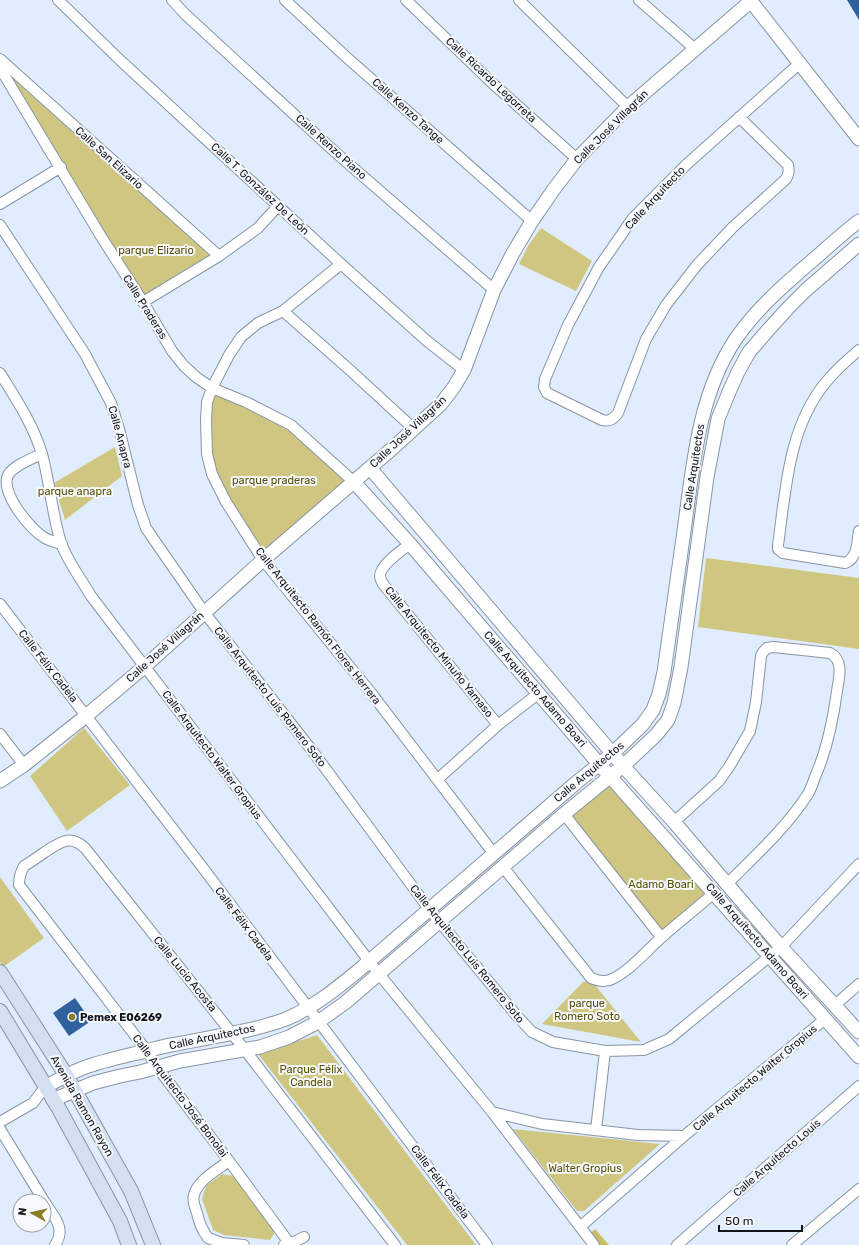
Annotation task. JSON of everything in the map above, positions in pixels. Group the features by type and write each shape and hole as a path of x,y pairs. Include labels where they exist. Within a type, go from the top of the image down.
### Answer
{"main road":[{"name":"Avenida Ramon Rayon","path":"0,972 66,1075 131,1191 153,1245"},
{"name":"Avenida Ramon Rayon","path":"0,1011 58,1107 120,1221 129,1245"}],"street":[{"name":"Calle T. González De León","path":"58,0 65,4 121,61 341,264 428,341 464,370"},
{"name":"Calle Renzo Piano","path":"172,0 186,15 335,152 494,290"},
{"name":"Calle Kenzo Tange","path":"285,0 344,55 532,221"},
{"name":"Calle Ricardo Legorreta","path":"406,0 490,81 577,159"},
{"path":"519,0 628,106"},
{"path":"639,0 695,49"},
{"name":"Calle José Villagrán","path":"0,781 24,765 86,716 144,667 204,612 370,468 441,404 454,387 464,370 494,290 532,221 577,159 628,106 751,0"},
{"path":"751,0 859,139"},
{"name":"Calle San Elizario","path":"0,59 219,256"},
{"name":"Calle Arquitecto","path":"739,116 788,165 788,175 733,227 697,265 666,305 646,340 618,413 614,418 607,421 602,420 547,394 544,387 545,379 568,325 599,267 633,218 687,164 739,116 800,63"},
{"name":"Calle Praderas","path":"0,68 172,351 196,377 212,388 246,402 291,425 354,482"},
{"path":"0,204 61,167"},
{"path":"143,302 219,256 258,228 278,206"},
{"name":"Calle Arquitectos","path":"45,1087 66,1075 96,1064 176,1044 233,1034 287,1018 307,1008 336,989 370,961 577,782 600,764 643,724 654,710 660,694 701,420 712,386 722,363 735,340 754,315 773,295 859,221"},
{"name":"Calle Anapra","path":"0,225 85,354 104,389 113,410 138,505 146,528 204,612"},
{"name":"Calle Arquitectos","path":"53,1100 93,1083 120,1076 180,1061 260,1047 289,1037 318,1022 346,1002 440,923 564,814 623,766 656,735 668,720 674,703 681,667 707,477 718,420 738,372 749,352 789,307 859,244"},
{"name":"Calle Arquitecto Ramón Flores Herrera","path":"341,264 283,311 258,323 241,337 229,354 212,388 207,402 207,454 212,474 226,502 263,560 372,694 494,854"},
{"path":"283,311 414,429"},
{"path":"735,340 749,352"},
{"path":"859,350 825,383 807,412 798,433 791,456 778,549 783,553 841,563 849,562 855,552 859,531"},
{"name":"Calle Arquitecto Walter Gropius","path":"0,372 4,389 22,408 33,430 42,454 54,516 62,544 70,562 91,596 379,974"},
{"path":"42,454 14,469 8,475 6,486 12,501 21,516 32,528 45,538 62,544"},
{"name":"Calle Arquitecto Adamo Boari","path":"370,468 623,766 674,822 726,885 859,1032"},
{"name":"Calle Arquitecto Adamo Boari","path":"354,482 410,544 610,776 859,1057"},
{"name":"Calle Arquitecto Minuño Yamaso","path":"410,544 386,564 380,575 381,580 498,725"},
{"path":"675,594 691,596"},
{"name":"Calle Félix Cadela","path":"0,604 198,862 487,1245"},
{"name":"Calle Arquitecto Luis Romero Soto","path":"204,612 314,753 440,923 532,1032 553,1042 605,1051 644,1050 669,1039 781,947 859,864"},
{"path":"674,822 719,781 750,731 756,702 761,656 767,648 774,647 830,653 838,659 840,666 839,679 831,726 821,763 809,793 778,832 726,885"},
{"path":"438,779 498,725 539,693"},
{"path":"0,734 24,765"},
{"path":"564,814 661,937"},
{"name":"Calle Lucio Acosta","path":"19,878 20,872 24,866 59,842 66,840 74,841 85,848 233,1034 395,1245"},
{"path":"503,867 591,978 599,981 612,979 634,963 661,937 714,893"},
{"name":"Calle Arquitecto José Bonolai","path":"19,878 19,885 147,1051 157,1067 229,1161 287,1244"},
{"path":"379,974 492,1112 594,1245"},
{"path":"835,1005 859,984"},
{"name":"Calle Arquitecto Walter Gropius","path":"580,1227 684,1136 825,1019"},
{"path":"596,1130 605,1051"},
{"name":"Calle Arquitecto Louis","path":"677,1245 859,1086"},
{"path":"33,1103 45,1087"},
{"path":"0,1122 33,1103 53,1100"},
{"name":"Calle Arquitecto Walter Gropius","path":"492,1112 542,1124 638,1135 684,1136"},
{"path":"0,1129 39,1193"},
{"path":"229,1161 208,1175 198,1186 194,1193 193,1200 200,1226 208,1238 222,1243 244,1245"},
{"path":"792,1245 859,1189"},
{"path":"52,1214 60,1229 60,1235 55,1245"},
{"path":"287,1244 304,1238"}],"green space":[{"name":"parque Elizario","path":"0,59 219,256 143,302"},
{"path":"541,228 592,261 576,291 519,264 528,246"},
{"name":"parque praderas","path":"212,388 269,413 354,482 263,560 226,502 207,454"},
{"name":"parque anapra","path":"115,447 122,476 65,520 54,483"},
{"path":"706,558 859,578 859,649 698,627"},
{"path":"84,728 130,785 67,831 30,776"},
{"name":"Adamo Boari","path":"610,776 714,893 661,937 564,814"},
{"path":"0,877 44,938 3,967 0,962"},
{"name":"parque Romero Soto","path":"591,980 641,1042 542,1024 583,982"},
{"name":"Parque Félix Candela","path":"317,1035 476,1245 407,1245 258,1054"},
{"name":"Walter Gropius","path":"513,1129 660,1144 584,1211 577,1211"},
{"path":"222,1174 233,1176 245,1185 276,1231 270,1240 224,1235 213,1230 202,1199 206,1186"}],"shaded area":[{"path":"595,1229 609,1245 599,1245 590,1234"}],"building":[{"path":"847,0 859,0 859,20"},
{"name":"Pemex E06269","path":"75,998 91,1021 69,1036 53,1013"}],"place":[{"name":"Pemex E06269","path":"72,1017"}]}
